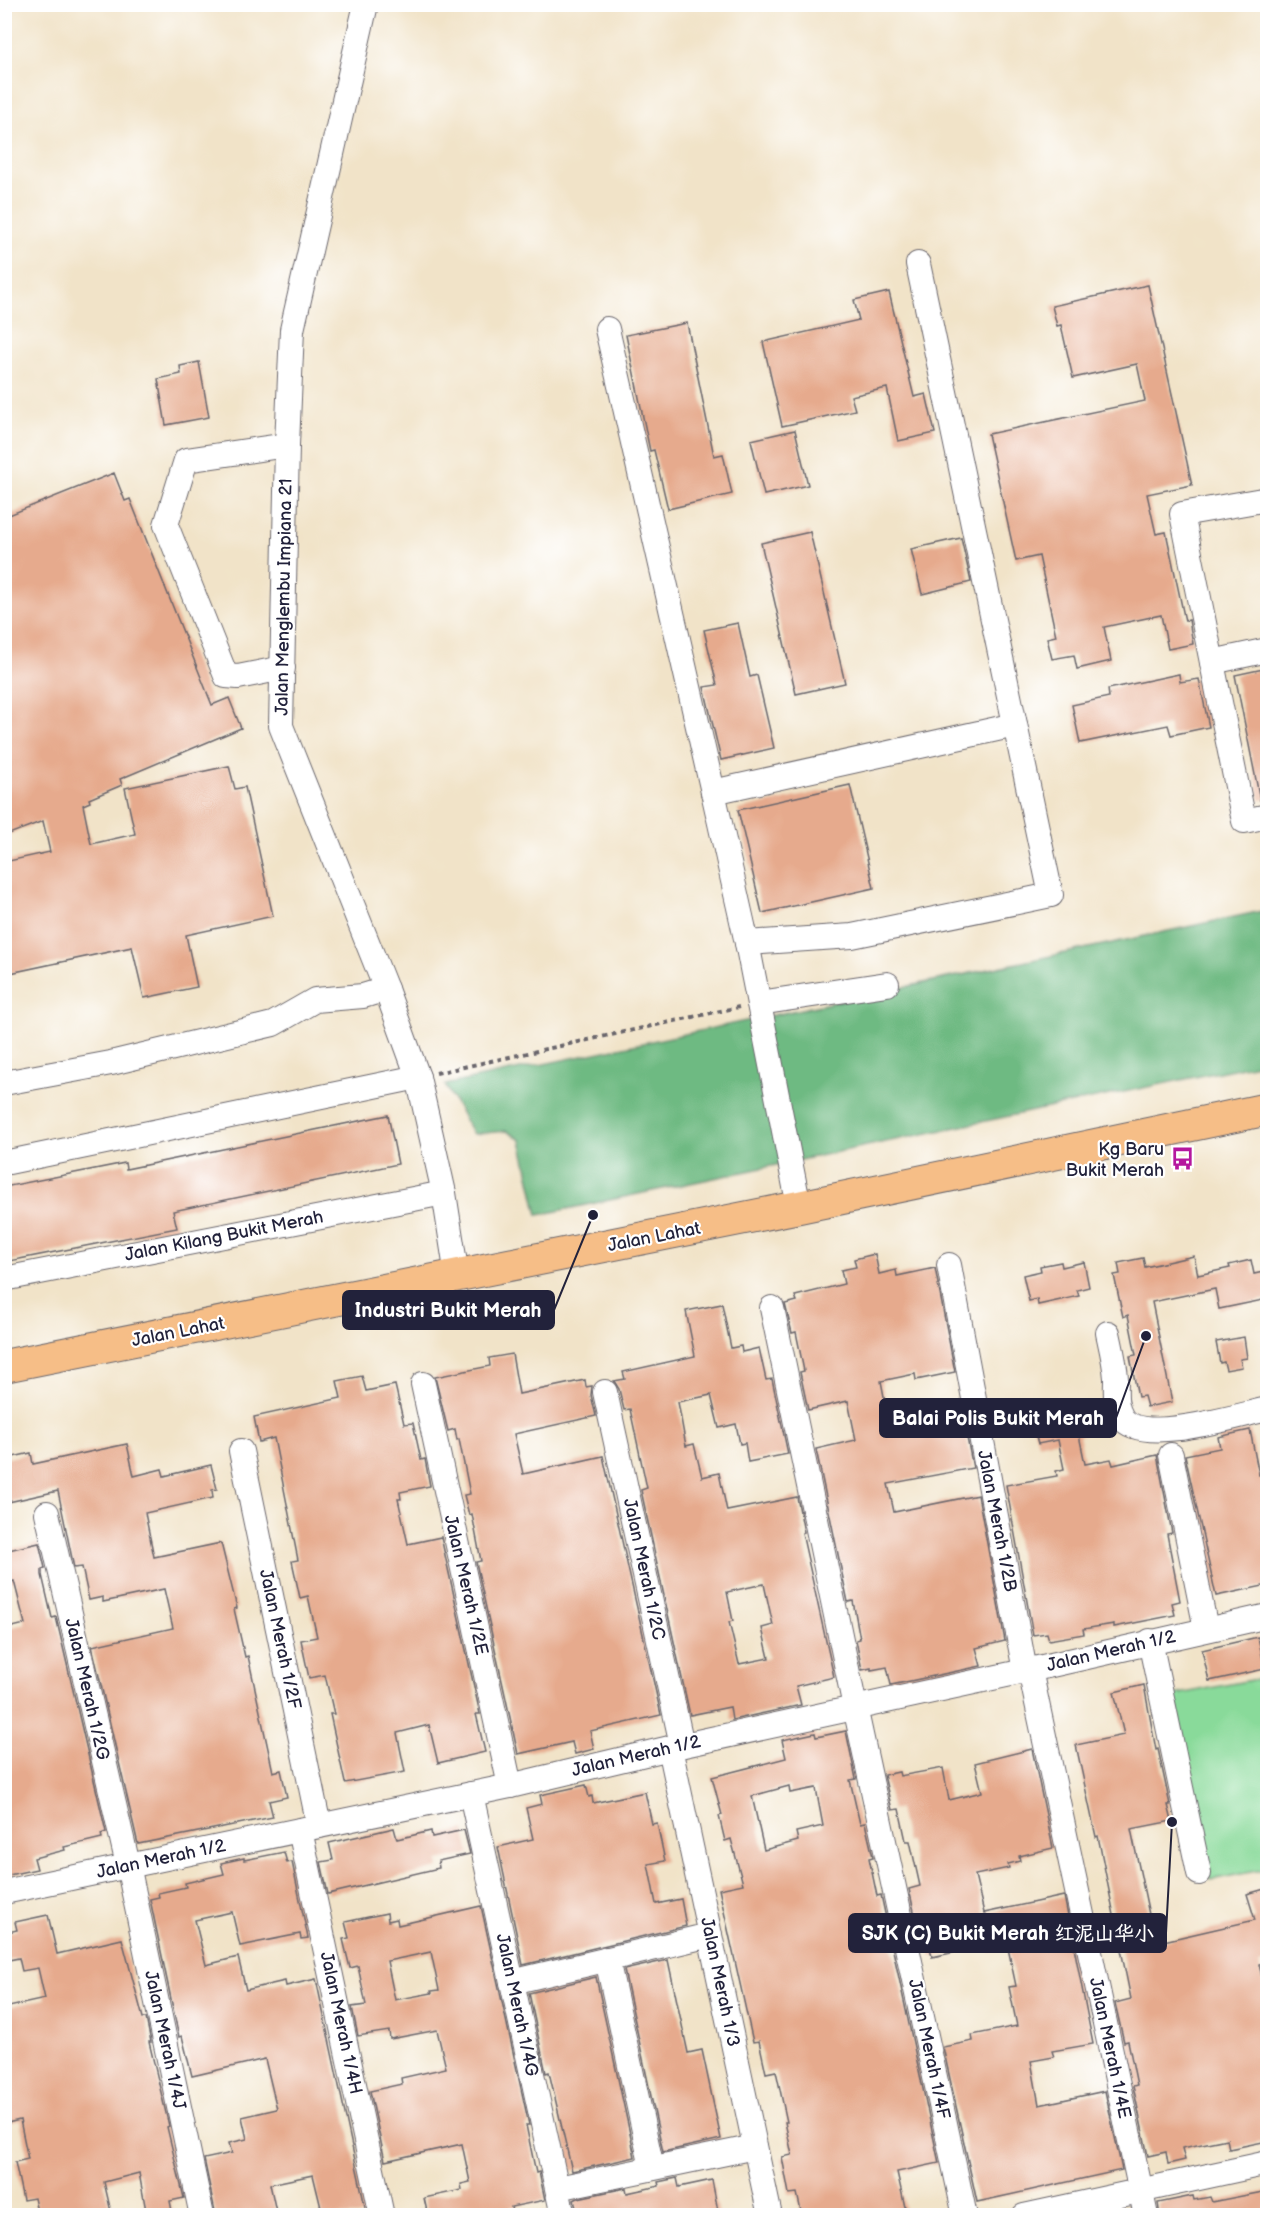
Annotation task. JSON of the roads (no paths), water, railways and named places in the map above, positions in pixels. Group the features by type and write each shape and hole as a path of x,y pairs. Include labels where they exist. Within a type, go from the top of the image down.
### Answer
{"main road":[{"name":"Jalan Lahat","path":"4,1366 799,1207 1268,1109"}],"street":[{"name":"Jalan Menglembu Impiana 21","path":"366,4 292,330 287,445 281,726 386,989 418,1077 444,1193 457,1276"},
{"path":"747,943 852,936 1051,895 918,264"},
{"path":"607,329 747,943 799,1207"},
{"path":"283,668 238,677 226,676 166,525 186,460 287,445"},
{"path":"1268,499 1182,514 1244,821 1268,816"},
{"path":"1212,662 1268,650"},
{"path":"713,792 1015,725"},
{"path":"759,1003 887,984"},
{"path":"4,1083 111,1064 273,1024 315,1000 363,996 386,989"},
{"path":"4,1163 418,1077"},
{"name":"Jalan Kilang Bukit Merah","path":"4,1279 444,1193"},
{"name":"Jalan Merah 1/2B","path":"949,1265 1028,1671"},
{"path":"772,1308 855,1707"},
{"path":"1108,1333 1116,1378 1114,1397 1123,1418 1134,1427 1151,1431 1179,1428 1268,1409"},
{"name":"Jalan Merah 1/2E","path":"423,1384 510,1786"},
{"name":"Jalan Merah 1/2C","path":"605,1392 676,1746"},
{"name":"Jalan Merah 1/2F","path":"241,1451 309,1828"},
{"path":"1172,1455 1206,1629"},
{"name":"Jalan Merah 1/2G","path":"47,1513 128,1865"},
{"name":"Jalan Merah 1/2","path":"4,1892 510,1786 676,1746 1028,1671 1150,1641 1268,1616"},
{"path":"1150,1641 1200,1873"},
{"name":"Jalan Merah 1/4E","path":"1028,1671 1146,2216"},
{"name":"Jalan Merah 1/4F","path":"855,1707 965,2216"},
{"name":"Jalan Merah 1/3","path":"676,1746 710,1935 770,2216"},
{"name":"Jalan Merah 1/4G","path":"471,1794 564,2216"},
{"name":"Jalan Merah 1/4H","path":"309,1828 382,2216"},
{"name":"Jalan Merah 1/4J","path":"128,1865 202,2216"},
{"path":"512,1982 710,1935"},
{"path":"607,1959 652,2168"},
{"path":"558,2188 755,2147"},
{"path":"1024,2216 1268,2163"}],"place":[{"name":"Kg Baru Bukit Merah","path":"1182,1159"},
{"name":"Industri Bukit Merah","path":"593,1215"},
{"name":"Balai Polis Bukit Merah","path":"1146,1336"},
{"name":"SJK (C) Bukit Merah 红泥山华小","path":"1172,1822"}]}
